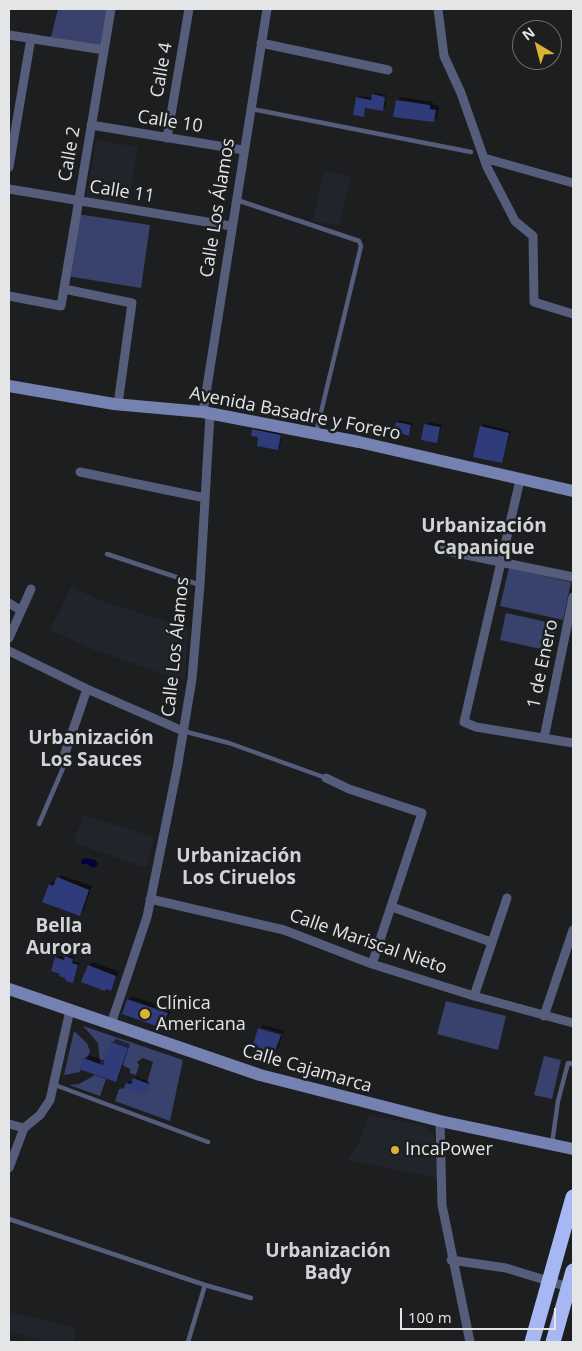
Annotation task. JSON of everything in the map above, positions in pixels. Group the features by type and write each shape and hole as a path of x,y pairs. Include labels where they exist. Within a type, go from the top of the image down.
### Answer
{"highway":[{"path":"532,1342 573,1197"},
{"path":"553,1342 571,1288 573,1271"}],"street":[{"name":"Calle 2","path":"9,296 61,306 111,9"},
{"name":"Calle 4","path":"166,138 189,9"},
{"name":"Calle Los Álamos","path":"110,1024 139,943 150,898 192,679 205,498 206,413 235,199 267,9"},
{"path":"438,9 444,56 461,93 484,158 515,221 533,236 534,302 573,314"},
{"path":"9,35 104,50"},
{"path":"9,168 13,116 31,38"},
{"path":"261,43 388,70"},
{"name":"Calle 10","path":"91,125 243,150"},
{"path":"484,158 573,183"},
{"name":"Calle 11","path":"9,190 231,226"},
{"path":"64,289 132,303 118,404"},
{"name":"Avenida Basadre y Forero","path":"9,386 118,404 206,413 315,434 573,491"},
{"path":"80,472 205,498"},
{"path":"520,480 464,722 476,727 573,743"},
{"path":"442,550 573,577"},
{"path":"9,638 31,589"},
{"name":"1 de Enero","path":"544,738 573,596"},
{"path":"9,603 20,610"},
{"path":"9,651 87,689 183,731"},
{"path":"63,759 87,689"},
{"path":"326,778 349,789 422,813 372,964"},
{"name":"Calle Mariscal Nieto","path":"150,898 284,930 372,964 474,996 573,1023"},
{"path":"474,996 506,898"},
{"path":"392,907 491,942"},
{"path":"544,1016 573,930"},
{"name":"Calle Cajamarca","path":"9,989 260,1075 440,1122 573,1149"},
{"path":"9,1168 24,1128 45,1109 54,1085 70,1010"},
{"path":"440,1122 442,1205 451,1260 470,1342"},
{"path":"9,1124 24,1128"},
{"path":"451,1260 506,1268 571,1288"}],"lane":[{"path":"250,109 471,152"},
{"path":"235,199 359,241 361,246 315,434"},
{"path":"107,554 200,585"},
{"path":"183,731 229,743 326,778"},
{"path":"40,824 63,768 63,759"},
{"path":"552,1145 558,1101 568,1063 573,1064"},
{"path":"54,1085 208,1142"},
{"path":"9,1219 205,1285 251,1298"},
{"path":"188,1342 205,1285"}],"shaded area":[{"path":"58,9 109,9 102,47 51,37"},
{"path":"96,140 138,147 127,212 85,206"},
{"path":"324,170 351,177 339,226 313,221"},
{"path":"77,214 150,225 141,288 67,276"},
{"path":"509,568 571,582 563,620 500,606"},
{"path":"71,587 108,603 188,628 185,681 94,650 50,630"},
{"path":"506,613 556,624 550,651 500,640"},
{"path":"84,815 154,837 147,868 73,843"},
{"path":"82,859 95,860 98,864 94,868 81,864"},
{"path":"446,1001 506,1016 498,1050 437,1034"},
{"path":"83,1026 183,1060 170,1121 115,1101 119,1089 149,1084 147,1083 153,1062 143,1058 137,1062 139,1065 136,1075 130,1073 130,1069 122,1065 128,1048 112,1042 103,1065 100,1064 98,1043"},
{"path":"74,1031 87,1043 90,1051 87,1059 83,1058 80,1072 64,1075"},
{"path":"544,1056 561,1060 552,1099 534,1095"},
{"path":"95,1075 106,1079 100,1096 69,1085 79,1084"},
{"name":"IncaPower","path":"369,1115 421,1125 434,1134 438,1178 348,1160 360,1140"},
{"path":"9,1312 76,1328 73,1342 50,1342 9,1332"}],"building":[{"path":"372,94 385,97 383,111 365,108 364,117 353,115 356,97 371,100"},
{"path":"396,100 430,105 430,109 436,110 434,122 393,117"},
{"path":"396,422 411,425 409,436 394,431"},
{"path":"424,424 440,427 437,443 421,440"},
{"path":"480,426 509,433 502,463 473,457"},
{"path":"252,429 281,435 278,450 257,446 258,437 251,436"},
{"path":"57,877 89,890 80,916 42,902 49,884 53,886"},
{"path":"65,956 73,959 72,963 78,965 73,983 66,981 65,978 59,976 60,974 51,971 55,957 64,960"},
{"path":"88,965 116,976 111,991 106,989 105,991 81,982"},
{"name":"Clínica Americana","path":"127,999 168,1013 162,1028 122,1014"},
{"path":"258,1028 281,1035 274,1054 253,1045"},
{"path":"111,1042 128,1048 116,1082 79,1069 83,1058 103,1065"},
{"path":"133,1078 149,1084 145,1095 124,1088 126,1083 131,1084"}],"place":[{"name":"Clínica Americana","path":"145,1014"},
{"name":"IncaPower","path":"395,1150"}],"district":[{"name":"Urbanización Capanique","path":"484,538"},
{"name":"Urbanización Los Sauces","path":"91,750"},
{"name":"Urbanización Los Ciruelos","path":"239,868"},
{"name":"Bella Aurora","path":"59,938"},
{"name":"Urbanización Bady","path":"328,1263"}]}
